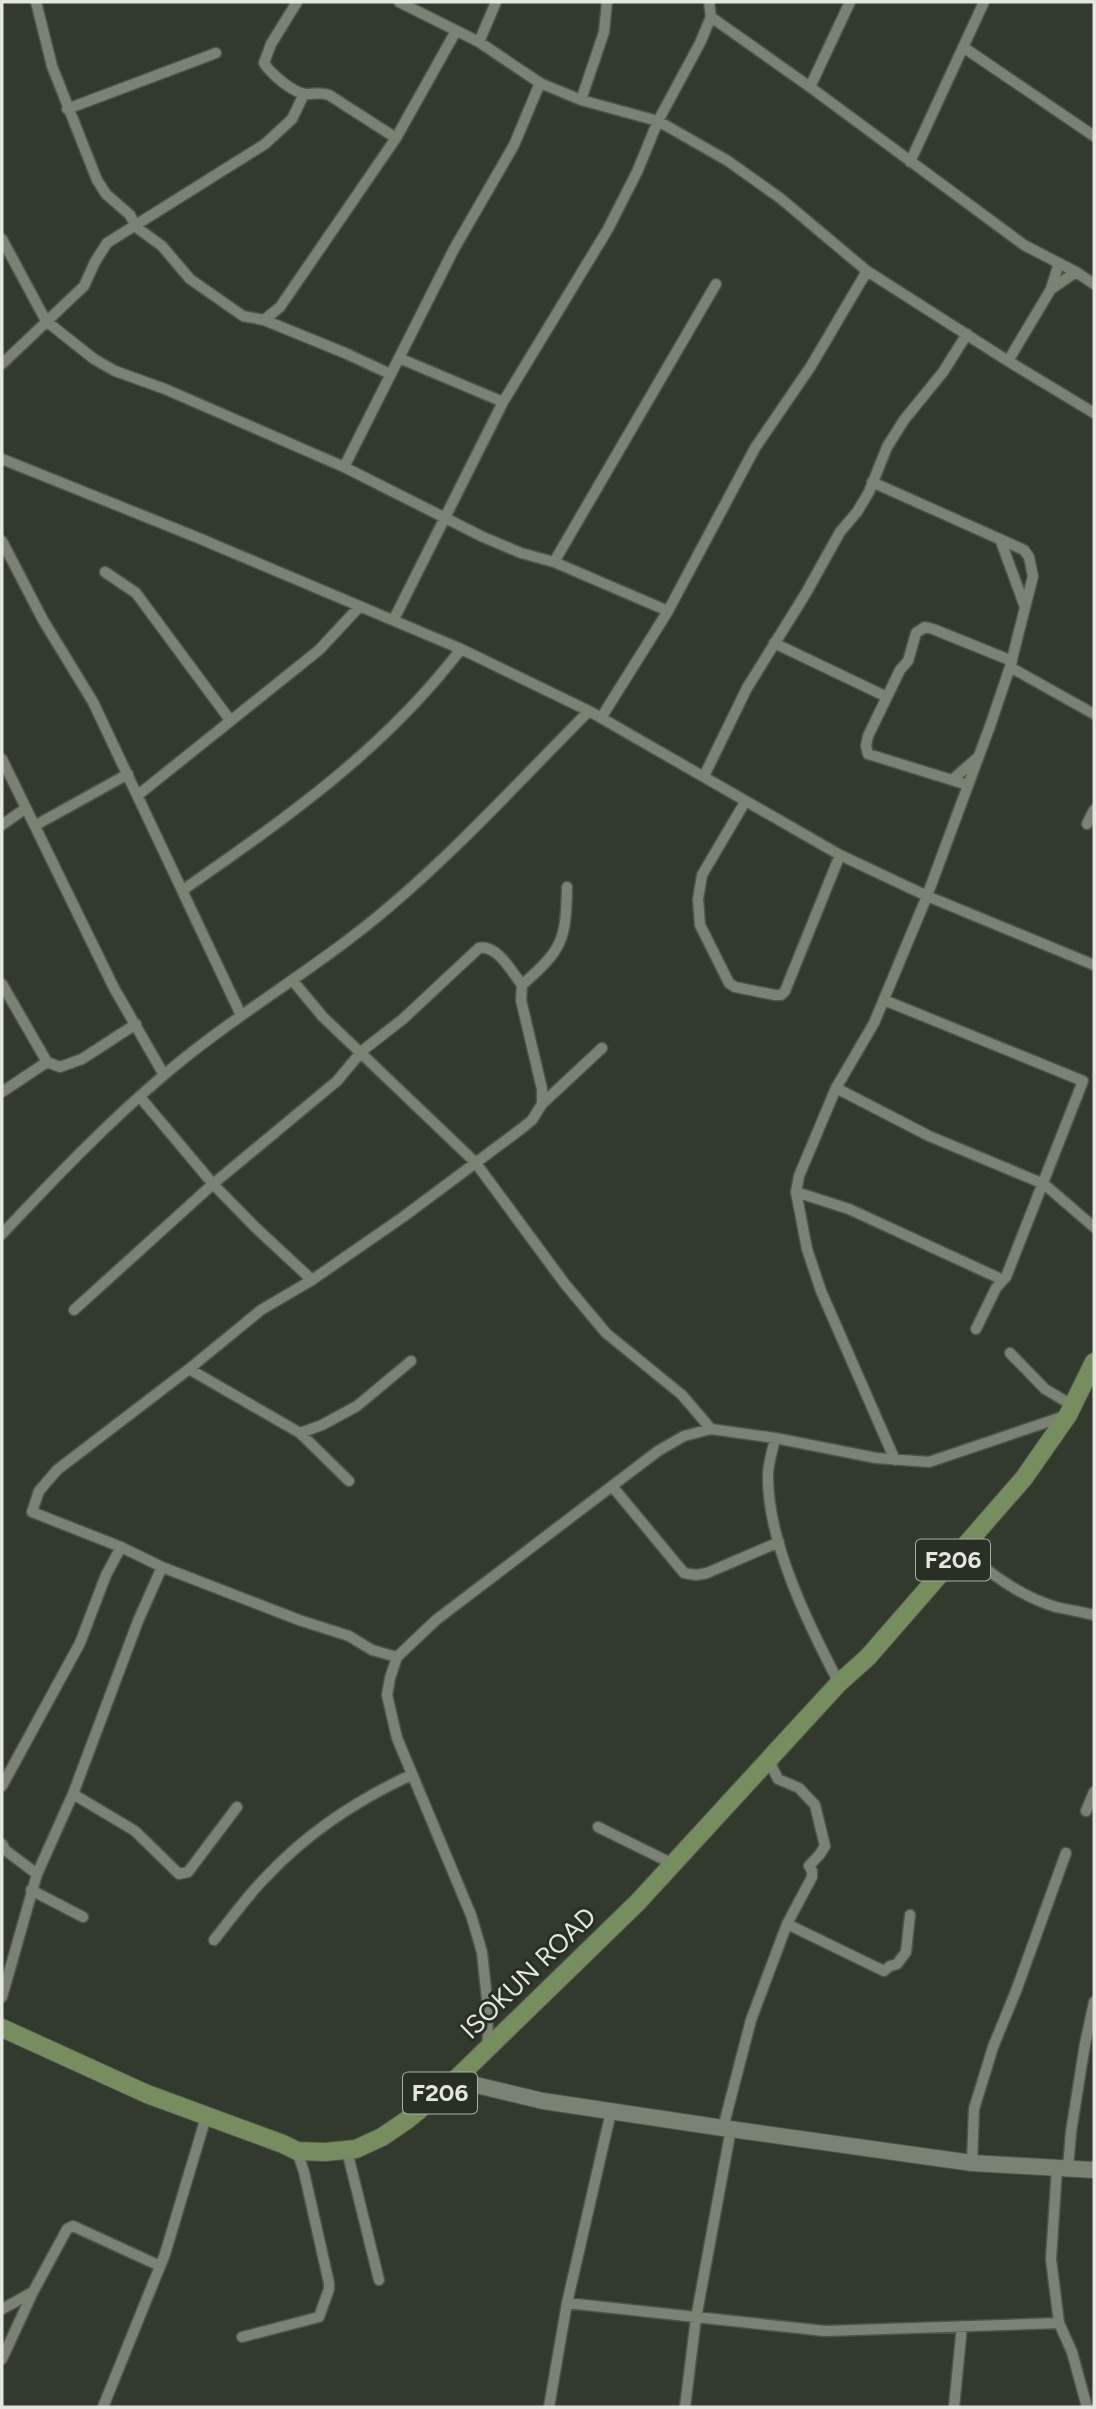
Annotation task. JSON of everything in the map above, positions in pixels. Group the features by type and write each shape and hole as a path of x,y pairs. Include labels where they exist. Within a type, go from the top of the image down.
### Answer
{"main road":[{"name":"F206","path":"777,1751 839,1683 867,1657 1024,1478 1070,1410 1094,1362"},
{"name":"ISOKUN ROAD","path":"2,2028 147,2094 297,2151 356,2149 382,2137 407,2120 488,2049 638,1902 777,1751"}],"street":[{"path":"34,2 67,109 101,187 123,207 136,227 162,247 190,279 243,316 264,320 290,330 390,374"},
{"path":"297,2 271,44 264,63 273,76 304,94 330,94 396,138"},
{"path":"399,2 479,42 540,83 581,100 658,121 728,161 780,198 867,271 1094,412"},
{"path":"479,42 496,2"},
{"path":"581,100 604,32 607,2"},
{"path":"394,619 503,402 608,229 658,121 700,43 711,17 709,2"},
{"path":"810,87 850,2"},
{"path":"910,162 984,2"},
{"path":"711,17 1024,245 1094,284"},
{"path":"264,320 280,307 396,138 456,31"},
{"path":"963,47 1094,135"},
{"path":"67,109 216,53"},
{"path":"344,467 454,248 514,145 540,83"},
{"path":"2,363 84,286 107,243 265,144 292,119 304,94"},
{"path":"2,239 47,321 94,359 115,371 344,467 483,537 520,553 554,562 668,611"},
{"path":"1008,361 1051,289 1059,263"},
{"path":"601,718 668,611 755,447 811,366 867,271"},
{"path":"1051,289 1076,272"},
{"path":"554,562 716,284"},
{"path":"280,307 290,330"},
{"path":"704,776 747,688 840,532 857,512 887,447 904,420 943,372 967,334"},
{"path":"399,358 503,402"},
{"path":"2,459 196,537 461,649 589,711 840,855 927,896 1094,965"},
{"path":"872,482 1024,551 1029,557 1033,576 1011,664 927,896 874,1023 836,1088 799,1176 796,1192 807,1249 821,1291 895,1460"},
{"path":"1000,539 1025,607"},
{"path":"2,541 43,620 93,702 241,1015"},
{"path":"105,572 136,593 230,720"},
{"path":"1017,580 1030,591"},
{"path":"138,795 319,650 360,606"},
{"path":"968,785 868,754 868,736 900,670 911,654 916,633 925,627 1011,664 1094,715"},
{"path":"774,643 887,697"},
{"path":"183,890 285,818 348,769 433,686 461,649"},
{"path":"2,1234 102,1130 164,1074 241,1015 293,981 387,909 432,869 589,711"},
{"path":"952,780 979,756"},
{"path":"2,759 108,977 164,1074"},
{"path":"36,825 128,774"},
{"path":"745,802 702,875 698,899 700,925 726,978 735,987 775,995 781,995 785,991 840,855"},
{"path":"2,825 26,808"},
{"path":"1087,824 1094,810"},
{"path":"522,985 546,964 559,945 566,923 567,887"},
{"path":"74,1310 213,1184 337,1081 362,1051 404,1019 480,948 493,949 522,985 521,1000 542,1089 542,1104"},
{"path":"293,981 323,1017 362,1051 475,1162 565,1284 606,1332 682,1395 711,1429"},
{"path":"2,984 47,1062 60,1067 82,1059 136,1024"},
{"path":"884,1000 1083,1081 1044,1184 1003,1280 996,1288 976,1329"},
{"path":"397,1657 372,1650 349,1636 299,1620 162,1567 121,1547 32,1512 39,1491 57,1470 261,1310 312,1280 403,1217 532,1120 542,1104 602,1048"},
{"path":"2,1092 47,1062"},
{"path":"836,1088 929,1136 1044,1184 1094,1227"},
{"path":"140,1097 213,1184 254,1227 312,1280"},
{"path":"796,1192 849,1209 1003,1280"},
{"path":"488,2049 482,1952 471,1915 411,1774 391,1717 387,1695 397,1657 436,1620 658,1451 684,1436 711,1429 895,1460 929,1462 1070,1410 1010,1353"},
{"path":"300,1433 322,1425 357,1406 411,1361"},
{"path":"189,1369 300,1433 349,1481"},
{"path":"775,1438 768,1472 769,1492 779,1542 811,1630 839,1683"},
{"path":"612,1486 684,1573 707,1573 779,1542"},
{"path":"2,1786 80,1643 106,1574 121,1547"},
{"path":"962,1550 991,1574 1021,1592 1055,1606 1094,1615"},
{"path":"2,1997 31,1890 73,1794 138,1621 162,1567"},
{"path":"685,2407 696,2318 727,2129 751,2020 787,1924 812,1877 813,1871 809,1866 825,1846 815,1805 799,1788 778,1779 772,1767 777,1751"},
{"path":"214,1940 265,1877 303,1840 371,1794 411,1774"},
{"path":"1086,1811 1094,1792"},
{"path":"73,1794 135,1831 180,1874 188,1872 237,1807"},
{"path":"598,1827 673,1864"},
{"path":"2,1844 5,1850 37,1874"},
{"path":"972,2163 974,2109 989,2058 1066,1853"},
{"path":"31,1890 83,1917"},
{"path":"787,1924 884,1971 890,1965 897,1964 906,1952 910,1915"},
{"path":"1087,2407 1072,2352 1059,2323 1051,2259 1062,2168 1090,2045 1094,2002"},
{"path":"455,2080 542,2101 727,2129 972,2163 1094,2170"},
{"path":"549,2407 567,2303 611,2112"},
{"path":"103,2407 160,2266 206,2117"},
{"path":"242,2337 319,2317 329,2289 297,2151"},
{"path":"347,2151 379,2280"},
{"path":"2,2359 33,2292 67,2229 73,2226 160,2266"},
{"path":"2,2309 33,2292"},
{"path":"567,2303 825,2331 1059,2323"},
{"path":"954,2407 962,2326"}]}
